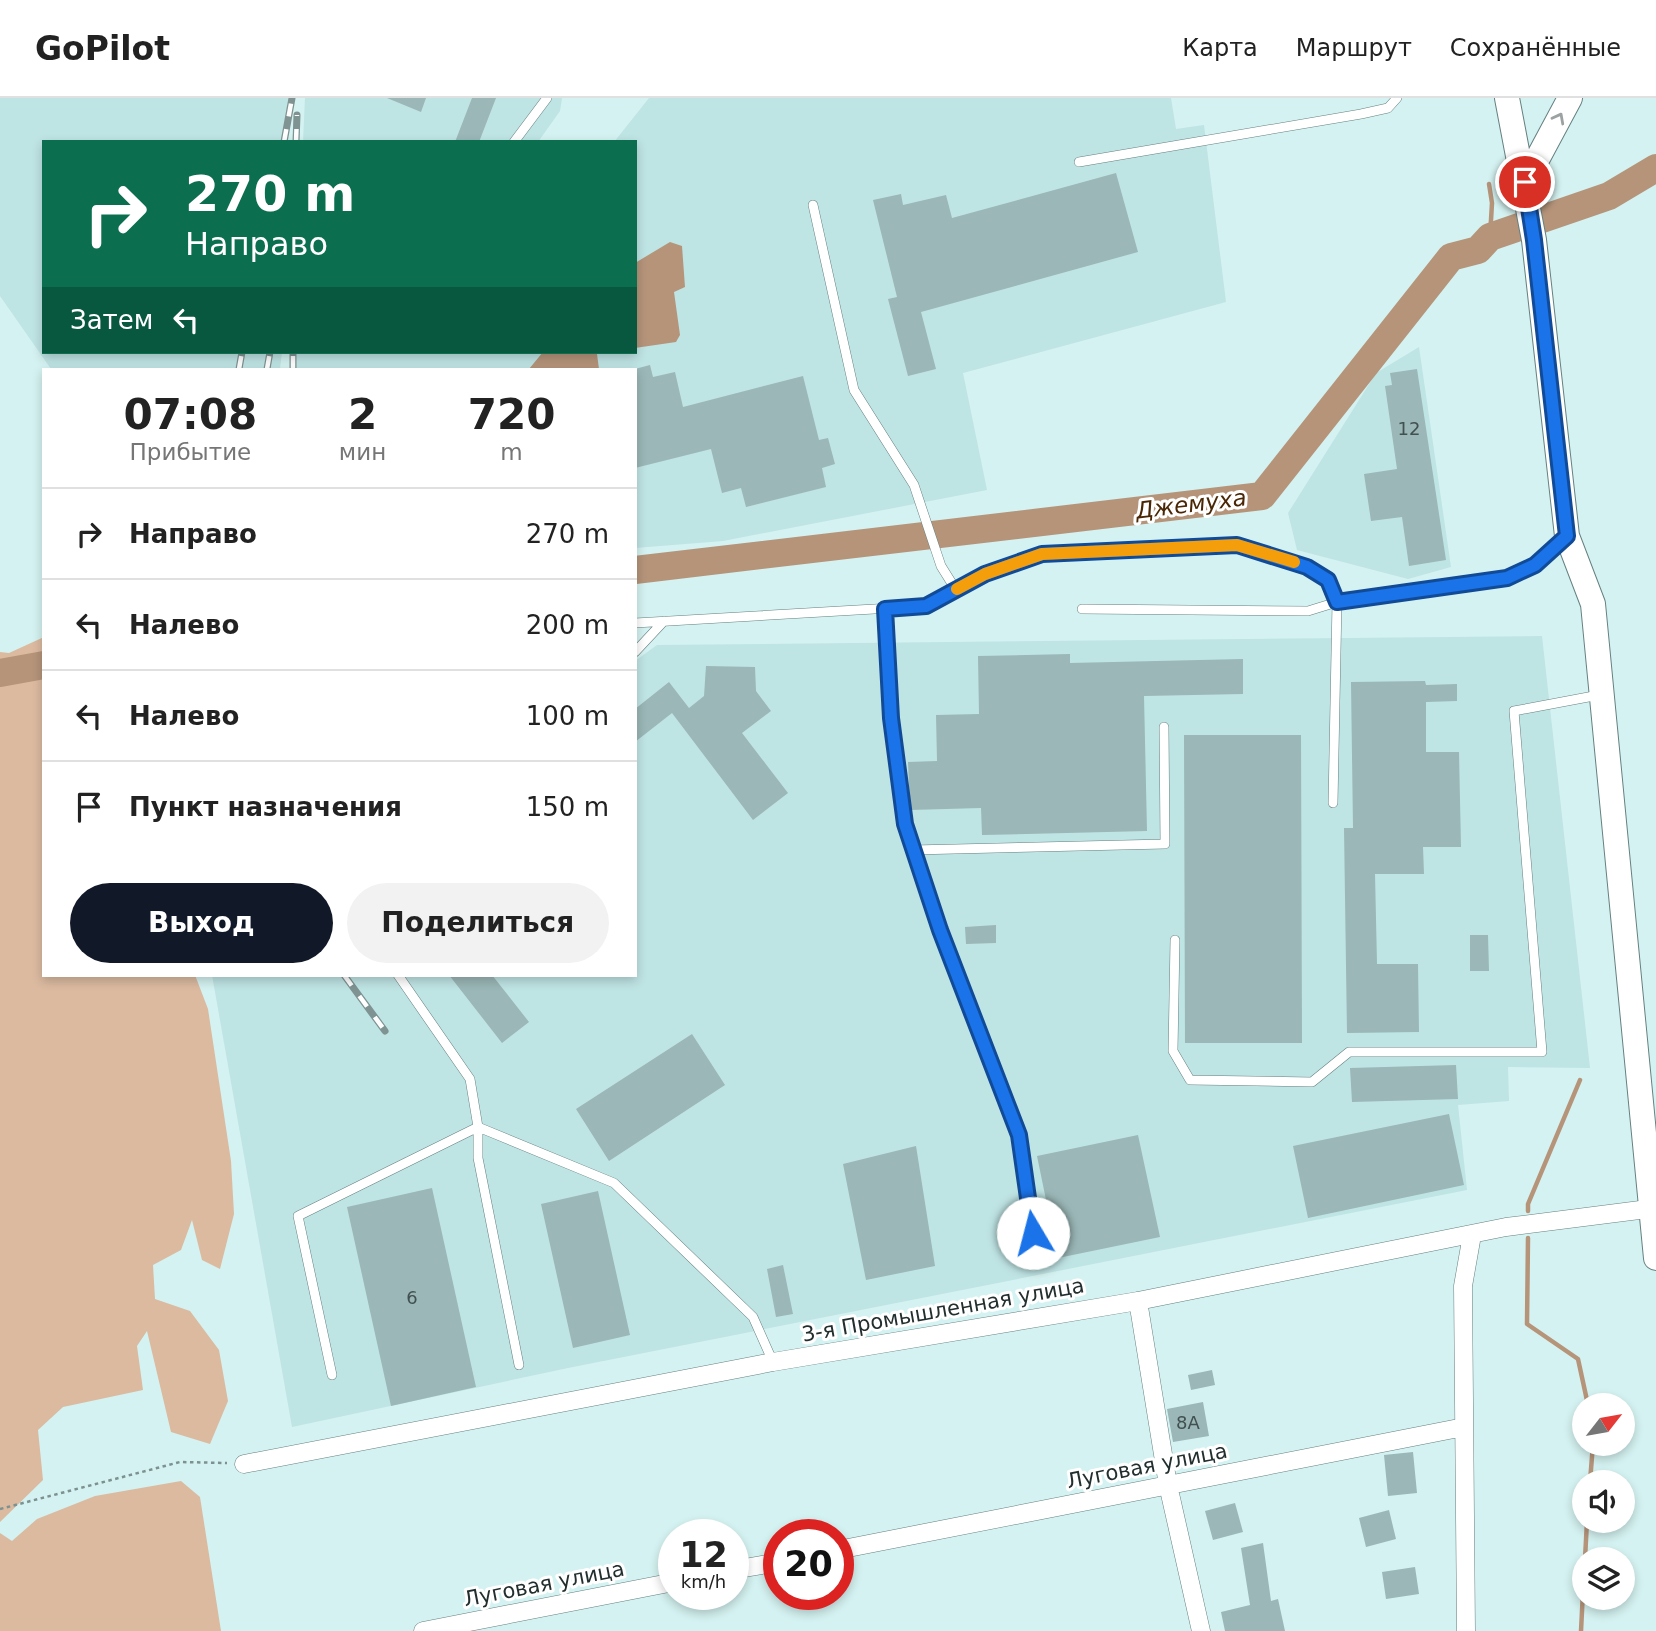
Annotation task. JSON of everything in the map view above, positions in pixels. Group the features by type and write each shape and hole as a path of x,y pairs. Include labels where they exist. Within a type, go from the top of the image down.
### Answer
{"street":[{"path":"1507,98 1526,186 1534,240 1567,536 1593,604 1656,1258"},
{"path":"1526,186 1570,98"},
{"name":"3-я Промышленная улица","path":"244,1464 773,1362 1138,1301 1506,1227 1653,1209"},
{"path":"1466,1631 1463,1286 1472,1235"},
{"path":"1138,1301 1168,1485 1201,1631"},
{"name":"Луговая улица","path":"854,1547 1464,1427"},
{"name":"Луговая улица","path":"423,1631 658,1585"}],"lane":[{"path":"516,140 547,98"},
{"path":"1079,162 1361,114 1388,108 1398,98"},
{"path":"813,205 854,390 914,485 941,566 956,590"},
{"path":"1082,609 1308,611 1337,602 1507,578 1535,565 1567,536"},
{"path":"637,623 926,606 985,574 1042,554 1237,545 1307,567 1328,580 1337,602 1333,803"},
{"path":"885,609 891,718 905,824 940,930 1019,1135 1033,1233"},
{"path":"637,650 664,621"},
{"path":"1175,940 1173,1051 1190,1080 1312,1082 1349,1052 1542,1052 1514,711 1602,695"},
{"path":"914,850 1165,844 1164,727"},
{"path":"399,977 470,1079 478,1127 478,1158 519,1364"},
{"path":"332,1375 298,1216 478,1127 614,1183 753,1317 773,1362"}],"path":[{"path":"0,1509 180,1462 244,1464"}],"shaded area":[{"path":"0,98 288,98 285,140 42,140 42,354 282,354 280,368 50,368 0,296"},
{"path":"305,98 562,98 560,111 539,140 303,140"},
{"path":"649,98 1171,98 1176,129 1204,125 1226,302 963,373 987,490 723,541 637,548 637,368 291,368 292,354 637,354 637,140 616,140"},
{"path":"670,242 682,246 685,287 674,292 680,335 676,342 637,348 637,262"},
{"path":"1419,347 1451,567 1408,579 1297,550 1288,513 1376,373"},
{"path":"541,354 597,354 599,368 530,368"},
{"path":"1542,636 1590,1068 1508,1067 1509,1101 1458,1105 1467,1190 568,1368 292,1427 212,977 637,977 637,660 657,645"},
{"path":"42,638 42,977 196,977 208,1009 231,1161 234,1214 220,1269 202,1260 192,1220 181,1250 153,1265 155,1299 190,1311 219,1350 228,1401 210,1444 171,1432 147,1331 137,1346 143,1390 63,1407 38,1430 43,1480 0,1522 0,652 9,653"},
{"path":"181,1481 200,1497 221,1631 0,1631 0,1533 12,1541 37,1519 95,1496"}],"building":[{"path":"387,98 426,98 421,112"},
{"path":"472,98 496,98 480,140 456,140"},
{"path":"1116,173 1138,252 921,312 936,369 908,376 888,299 897,297 873,200 901,194 903,205 946,195 952,218"},
{"path":"650,365 653,377 675,372 683,407 803,376 819,440 828,438 835,464 822,468 826,487 746,507 741,488 722,493 711,449 637,468 637,368"},
{"path":"1417,369 1446,560 1409,566 1402,517 1371,521 1364,474 1397,469 1385,386 1392,385 1390,373"},
{"path":"1070,654 1070,663 1243,659 1243,694 1144,696 1147,831 982,835 981,808 910,810 908,762 937,761 936,715 979,714 978,656"},
{"path":"706,666 755,667 756,691 771,711 742,733 788,793 753,820 672,713 637,740 637,707 669,682 689,708 704,696"},
{"path":"1425,681 1426,685 1457,684 1457,701 1426,702 1426,752 1459,752 1461,847 1423,847 1424,874 1375,874 1377,964 1418,964 1419,1032 1347,1033 1344,828 1353,828 1351,682"},
{"path":"1184,735 1301,735 1302,1043 1185,1043"},
{"path":"996,925 996,943 966,944 965,927"},
{"path":"1470,935 1488,935 1489,971 1470,971"},
{"path":"451,977 494,977 529,1022 502,1043"},
{"path":"692,1034 725,1085 609,1161 576,1109"},
{"path":"1456,1065 1458,1099 1352,1102 1350,1068"},
{"path":"1449,1114 1464,1185 1308,1218 1293,1146"},
{"path":"1138,1135 1160,1237 1058,1258 1037,1156"},
{"path":"916,1146 935,1266 866,1280 843,1164"},
{"path":"432,1188 476,1387 391,1406 347,1207"},
{"path":"598,1191 630,1335 573,1348 541,1204"},
{"path":"783,1265 793,1314 776,1317 767,1269"},
{"path":"1212,1370 1215,1385 1191,1390 1188,1375"},
{"path":"1203,1402 1209,1436 1173,1442 1167,1409"},
{"path":"1413,1452 1417,1493 1388,1496 1384,1455"},
{"path":"1235,1503 1243,1532 1213,1540 1205,1511"},
{"path":"1389,1510 1396,1539 1366,1547 1359,1518"},
{"path":"1263,1543 1271,1601 1278,1599 1285,1631 1225,1631 1221,1612 1250,1605 1241,1548"},
{"path":"1415,1567 1419,1594 1386,1599 1382,1572"}],"waterway":[{"name":"Джемуха","path":"637,570 1262,496 1451,257 1478,250 1490,237 1609,196 1656,168"},
{"path":"1489,184 1492,203 1490,237"},
{"name":"Джемуха","path":"0,673 42,665"},
{"path":"1528,1211 1528,1204 1580,1080"},
{"path":"1528,1238 1527,1324 1578,1359 1585,1393"},
{"path":"1591,1470 1592,1456"},
{"path":"1586,1533 1586,1547"},
{"path":"1581,1631 1582,1610"}],"railway":[{"path":"284,140 292,98"},
{"path":"296,140 297,115"},
{"path":"239,368 242,354"},
{"path":"267,368 270,354"},
{"path":"293,354 293,368"},
{"path":"345,977 385,1031"}],"slow traffic":[{"path":"957,589 985,574 1042,554 1237,545 1294,562"}],"route":[{"path":"1033,1233 1019,1135 940,930 905,824 891,718 885,609 926,606 985,574 1042,554 1237,545 1307,567 1328,580 1337,602 1507,578 1535,565 1567,536 1534,240 1525,182"}]}
